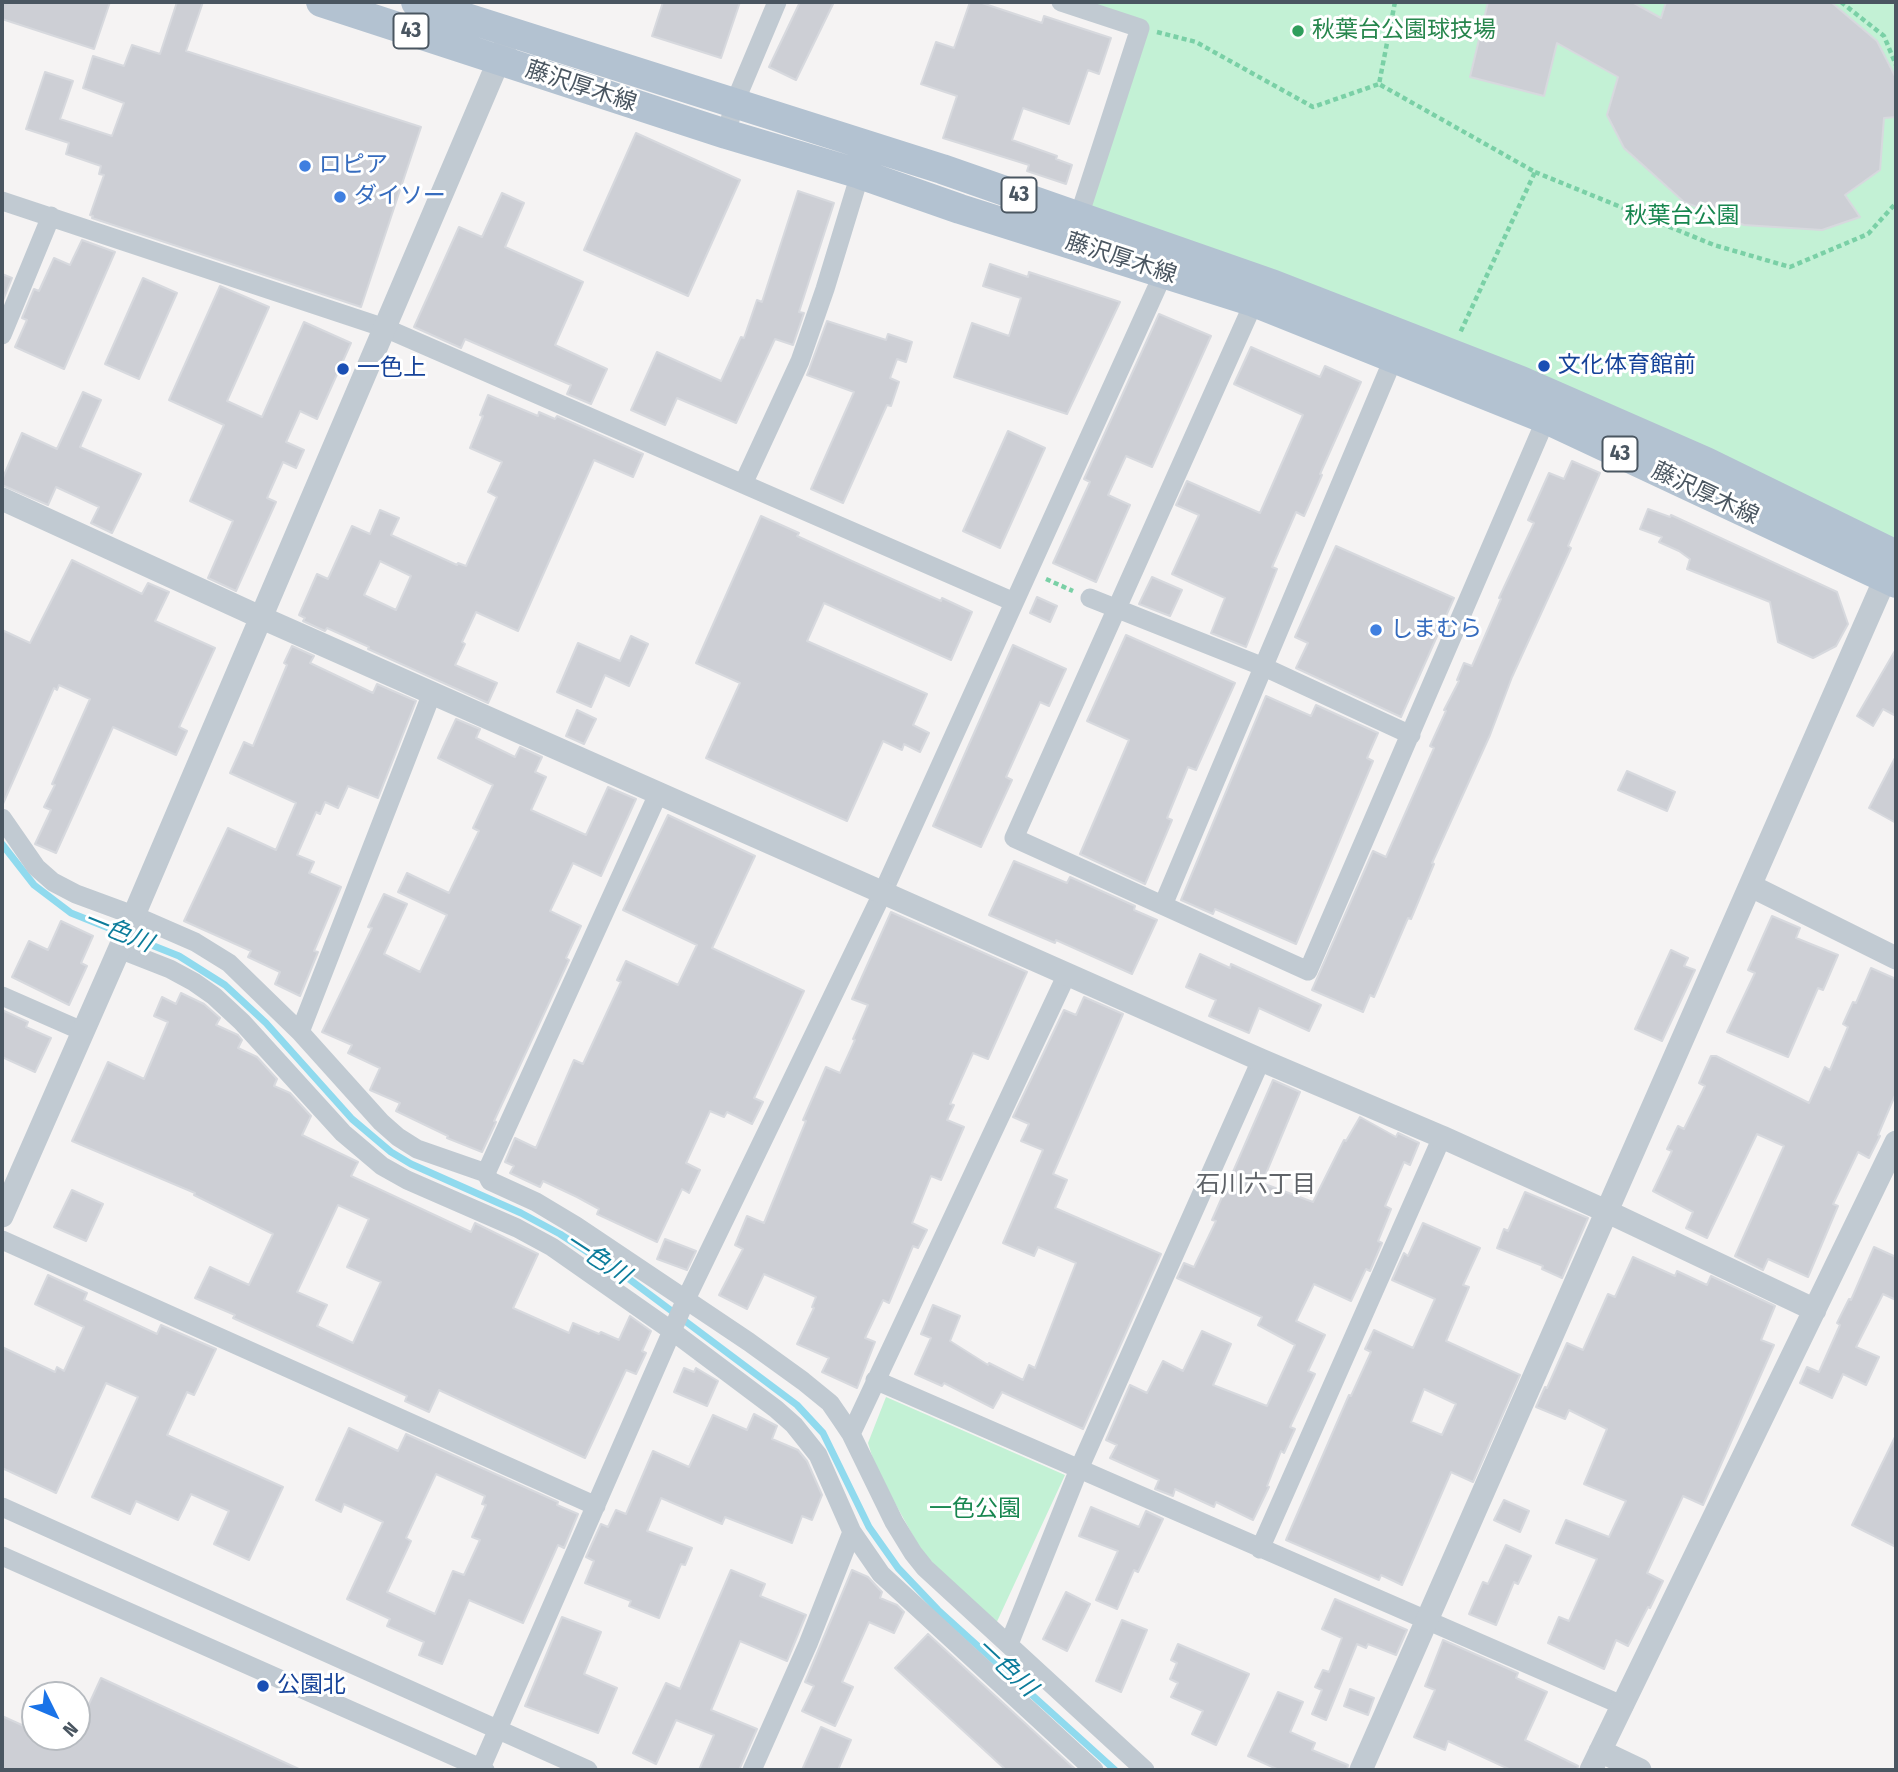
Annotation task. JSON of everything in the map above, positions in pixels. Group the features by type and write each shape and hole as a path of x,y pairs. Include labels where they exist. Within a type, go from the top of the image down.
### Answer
{"main road":[{"name":"藤沢厚木線","path":"321,2 735,102 1079,216 1274,285 1451,353 1706,462 1894,565"},
{"name":"藤沢厚木線","path":"415,2 504,47 726,134 860,174 960,209 1254,302 1545,419 1894,565"}],"street":[{"path":"726,134 735,102 777,2"},
{"path":"1061,2 1140,27 1079,216"},
{"path":"2,1216 504,47"},
{"path":"743,484 800,361 860,174"},
{"path":"2,201 385,328 1014,603"},
{"path":"2,335 51,216"},
{"path":"2,1556 482,1770 673,1328 883,892 1164,272"},
{"path":"1254,302 1014,838 1308,971 1545,419"},
{"path":"1163,905 1394,357"},
{"path":"2,499 260,617 1608,1212 1815,1310"},
{"path":"1361,1770 1894,565"},
{"path":"1090,598 1264,667 1411,735"},
{"path":"300,1032 432,693"},
{"path":"486,1173 659,792"},
{"path":"2,818 36,867 53,882 106,907 126,932 170,969 214,996 242,1022 343,1133 382,1166 552,1247 673,1328 794,1424 818,1455 852,1532 874,1565 905,1598 1094,1770"},
{"path":"1751,886 1896,958"},
{"path":"126,932 195,942 229,963 300,1032 398,1138 417,1149 486,1173 490,1181 536,1202 576,1226 803,1381 830,1403 851,1434 894,1522 913,1553 943,1586 1145,1770"},
{"path":"851,1434 1067,974"},
{"path":"2,996 82,1031"},
{"path":"1009,1644 1079,1469 1261,1060"},
{"path":"1260,1549 1442,1138"},
{"path":"1640,1770 1595,1761 1896,1142"},
{"path":"2,1240 596,1506"},
{"path":"875,1380 1624,1706"},
{"path":"2,1507 588,1770"},
{"path":"752,1770 808,1644 852,1532"}],"path":[{"path":"1379,84 1395,2"},
{"path":"1841,2 1884,36 1896,65"},
{"path":"1140,27 1196,42 1313,107 1379,84 1535,172 1714,245 1790,267 1868,234 1896,203"},
{"path":"1451,353 1535,172"},
{"path":"1028,572 1090,598"}],"green space":[{"name":"秋葉台公園","path":"1061,2 1896,2 1896,555 1079,216 1140,28"},
{"name":"一色公園","path":"886,1397 1065,1475 994,1628 921,1550 876,1469 868,1443"}],"building":[{"path":"2,2 110,2 94,49 2,19"},
{"path":"177,2 203,2 186,51 421,127 361,307 92,218 90,215 104,175 99,174 101,166 66,154 69,143 26,129 45,72 73,81 60,119 112,136 124,103 83,88 93,56 124,66 132,45 160,54"},
{"path":"663,2 740,2 721,58 652,36"},
{"path":"800,2 834,2 796,80 769,67"},
{"path":"970,2 979,2 1042,23 1044,16 1111,38 1099,74 1088,70 1069,124 1023,108 1012,140 1057,156 1056,159 1072,165 1066,184 1027,171 1029,165 943,138 957,96 921,84 936,42 954,48"},
{"path":"1488,2 1632,2 1661,18 1666,2 1831,2 1877,41 1896,78 1896,117 1884,118 1880,170 1845,195 1860,217 1822,230 1744,225 1684,202 1624,148 1607,115 1618,77 1557,43 1544,96 1470,77"},
{"path":"636,133 740,180 688,296 584,250"},
{"path":"798,191 834,203 799,312 804,313 793,345 775,339 736,423 677,398 665,425 631,410 657,352 721,381 741,337 744,338 757,300 762,302"},
{"path":"502,193 524,203 505,247 583,282 555,345 607,369 591,404 567,394 571,385 465,339 461,348 414,327 459,227 482,237"},
{"path":"82,240 115,252 64,369 15,347 27,320 22,318 34,289 39,291 54,258 70,265"},
{"path":"990,264 1028,277 1029,272 1120,302 1067,414 954,377 972,323 1009,336 1021,298 983,286"},
{"path":"2,274 12,278 2,303"},
{"path":"143,278 177,293 139,379 105,364"},
{"path":"220,286 269,307 227,401 262,417 304,322 351,343 317,419 300,411 286,442 304,450 296,468 283,462 267,498 276,502 236,591 208,578 233,521 190,501 224,425 169,400"},
{"path":"1159,314 1211,336 1152,467 1126,456 1108,495 1130,505 1096,582 1053,563 1090,482 1084,479"},
{"path":"827,321 886,340 888,334 912,342 906,362 897,359 890,378 899,382 891,406 887,405 843,503 811,489 854,392 807,375"},
{"path":"1251,347 1320,377 1325,366 1361,382 1304,516 1296,512 1272,567 1277,569 1246,647 1211,633 1225,598 1172,574 1199,515 1176,505 1187,481 1260,513 1303,415 1234,384"},
{"path":"83,392 101,400 80,447 141,474 112,533 91,523 99,507 56,487 48,505 2,485 22,433 57,449"},
{"path":"488,395 538,416 539,412 555,419 557,416 643,454 633,477 594,460 518,631 476,612 455,665 497,683 488,703 327,628 325,631 303,621 305,618 299,615 317,574 328,579 352,526 370,534 380,510 399,518 391,535 457,565 466,566 497,497 488,492 502,462 470,448 483,416 480,415","holes":["380,561 411,576 396,610 364,595"]},
{"path":"1008,431 1045,448 1000,548 963,531"},
{"path":"1572,461 1600,473 1568,546 1571,548 1512,677 1490,735 1432,863 1434,864 1411,919 1408,918 1374,997 1370,995 1363,1012 1312,990 1373,851 1386,857 1434,748 1430,746 1459,681 1457,680 1464,663 1472,666 1501,599 1499,598 1534,523 1528,520 1549,473 1564,479"},
{"path":"1648,509 1670,517 1671,515 1837,592 1848,624 1836,646 1813,658 1778,642 1770,602 1687,569 1690,559 1659,542 1662,537 1640,529"},
{"path":"761,516 854,562 972,612 951,660 824,603 807,641 927,694 913,725 929,733 920,752 904,744 902,750 883,741 847,821 706,758 740,683 696,663"},
{"path":"1336,546 1454,598 1401,717 1296,668 1308,643 1295,637"},
{"path":"72,560 142,594 148,583 169,592 155,621 215,648 179,727 187,731 176,755 113,727 56,853 35,844 51,810 44,807 55,785 52,784 90,699 59,685 57,690 54,688 2,806 2,630 30,643"},
{"path":"1152,577 1182,590 1170,616 1139,604"},
{"path":"1037,597 1057,606 1050,622 1030,613"},
{"path":"1126,635 1235,683 1196,770 1188,767 1167,818 1172,820 1145,884 1080,854 1129,740 1087,721"},
{"path":"631,636 648,644 629,686 605,675 591,707 557,692 578,643 620,661"},
{"path":"1013,645 1066,669 1049,706 1040,702 1006,777 1012,780 981,847 933,826"},
{"path":"292,646 314,656 310,663 373,693 377,684 416,701 378,798 348,786 338,808 325,802 320,814 316,812 297,855 314,862 309,873 341,887 314,951 318,952 300,996 275,984 280,972 248,957 251,951 184,921 228,828 276,850 296,803 230,773 244,742 253,746 287,665 284,663"},
{"path":"1896,649 1896,716 1883,709 1873,726 1857,716"},
{"path":"1266,696 1311,716 1316,705 1378,733 1367,758 1373,761 1296,944 1215,909 1213,914 1181,900"},
{"path":"577,710 596,719 584,744 566,736"},
{"path":"456,719 480,729 476,738 515,757 520,747 542,757 535,772 546,777 531,810 586,835 608,787 636,799 601,876 573,863 550,911 581,926 566,958 569,960 482,1152 447,1138 448,1136 396,1111 400,1103 370,1090 380,1068 348,1053 352,1045 322,1032 372,928 368,927 384,894 407,904 384,954 420,972 447,915 398,892 407,873 449,893 479,831 473,828 493,785 438,758"},
{"path":"1896,756 1896,823 1869,808"},
{"path":"1627,771 1675,792 1667,811 1618,790"},
{"path":"668,815 755,856 712,948 804,991 754,1098 763,1102 752,1124 727,1112 724,1117 710,1111 686,1163 700,1170 689,1193 682,1189 657,1242 597,1214 599,1209 543,1181 540,1187 510,1173 514,1166 505,1162 515,1138 536,1148 574,1060 583,1064 621,982 617,980 626,961 678,985 697,945 623,910"},
{"path":"1014,861 1067,883 1070,877 1135,906 1134,910 1157,920 1132,974 1056,940 1055,943 989,915"},
{"path":"891,912 1027,972 988,1059 973,1053 950,1104 954,1105 947,1120 964,1127 941,1180 931,1176 912,1223 927,1230 918,1248 913,1246 889,1303 883,1300 865,1338 875,1342 857,1388 822,1372 829,1358 797,1344 814,1308 812,1307 816,1297 764,1274 747,1309 719,1295 743,1249 735,1245 747,1216 764,1223 826,1067 840,1073 855,1040 853,1039 868,1005 852,999"},
{"path":"1772,916 1800,928 1796,938 1838,955 1823,990 1818,988 1788,1057 1727,1032 1755,973 1748,970"},
{"path":"61,921 93,936 81,963 87,966 69,1005 12,977 29,941 48,950"},
{"path":"1671,950 1688,958 1684,966 1695,970 1662,1041 1635,1029"},
{"path":"1200,954 1230,968 1231,964 1321,1005 1309,1031 1259,1008 1249,1033 1209,1016 1216,1000 1186,987"},
{"path":"1871,968 1896,979 1896,1093 1869,1158 1858,1152 1833,1204 1838,1206 1808,1277 1768,1259 1763,1270 1735,1256 1784,1146 1757,1134 1707,1238 1686,1228 1693,1212 1653,1191 1672,1151 1667,1149 1678,1126 1684,1129 1705,1086 1699,1083 1711,1056 1716,1056 1809,1103 1825,1067 1830,1070 1848,1027 1843,1024 1853,1002 1856,1003"},
{"path":"181,993 204,1004 220,1018 216,1025 238,1035 242,1040 238,1048 257,1057 277,1079 274,1086 290,1093 311,1116 302,1135 358,1162 351,1176 471,1232 475,1223 538,1254 513,1308 569,1333 573,1323 619,1340 630,1316 651,1331 642,1351 646,1353 636,1374 626,1370 585,1458 439,1390 429,1412 405,1401 407,1396 233,1318 235,1315 195,1298 210,1267 249,1285 273,1234 194,1195 195,1193 72,1141 108,1062 144,1079 168,1022 154,1016 162,997 176,1004","holes":["338,1205 369,1219 347,1267 381,1282 353,1343 317,1326 327,1305 297,1292"]},
{"path":"1084,997 1123,1014 1053,1174 1067,1180 1055,1208 1161,1254 1083,1429 1002,1392 993,1408 944,1383 942,1386 915,1374 931,1338 921,1334 933,1305 960,1316 950,1341 988,1365 989,1363 1023,1380 1029,1365 1035,1368 1076,1263 1038,1247 1034,1256 1003,1243 1043,1150 1021,1141 1029,1124 1013,1117 1064,1010 1076,1015"},
{"path":"2,1010 28,1022 26,1027 51,1038 35,1072 2,1057"},
{"path":"1273,1080 1300,1092 1262,1183 1313,1202 1344,1140 1346,1141 1360,1117 1396,1137 1398,1133 1419,1143 1410,1165 1404,1162 1385,1206 1391,1209 1378,1241 1382,1243 1370,1271 1366,1269 1351,1301 1314,1284 1296,1321 1325,1335 1308,1371 1315,1374 1290,1427 1295,1429 1284,1453 1281,1451 1267,1486 1269,1487 1253,1520 1216,1502 1214,1507 1175,1489 1173,1496 1155,1489 1159,1480 1110,1458 1117,1445 1106,1440 1130,1385 1147,1393 1163,1361 1183,1371 1202,1331 1231,1344 1213,1385 1267,1406 1295,1345 1258,1325 1262,1317 1177,1278 1184,1263 1194,1267 1216,1221 1212,1220"},
{"path":"72,1190 103,1204 86,1241 54,1227"},
{"path":"1525,1192 1588,1218 1562,1278 1542,1269 1543,1266 1497,1248 1504,1229 1508,1231"},
{"path":"1423,1223 1480,1248 1463,1285 1469,1287 1446,1341 1520,1375 1473,1482 1451,1472 1402,1585 1381,1575 1379,1580 1286,1540 1349,1395 1351,1396 1371,1352 1365,1349 1374,1330 1413,1348 1435,1299 1392,1280 1404,1253 1408,1256","holes":["1424,1389 1456,1404 1442,1435 1411,1422"]},
{"path":"665,1239 696,1251 687,1270 657,1259"},
{"path":"1874,1247 1896,1257 1896,1300 1883,1294 1856,1347 1879,1357 1866,1385 1843,1374 1832,1398 1800,1383 1807,1367 1819,1372 1840,1325 1837,1323 1849,1299 1851,1300"},
{"path":"1633,1257 1675,1276 1677,1271 1707,1285 1711,1276 1775,1306 1761,1340 1774,1345 1703,1505 1683,1496 1647,1573 1663,1581 1650,1608 1648,1607 1628,1646 1616,1640 1604,1669 1548,1643 1559,1617 1569,1621 1597,1559 1556,1543 1566,1520 1609,1537 1626,1501 1584,1484 1607,1429 1569,1410 1565,1419 1536,1407 1567,1343 1583,1350 1608,1294 1615,1297"},
{"path":"48,1275 87,1293 84,1300 157,1334 161,1325 216,1349 194,1395 187,1392 167,1435 283,1487 249,1560 214,1544 229,1511 191,1494 178,1520 136,1501 130,1514 92,1497 138,1397 106,1383 56,1493 2,1468 2,1347 55,1372 57,1367 64,1371 84,1327 35,1304"},
{"path":"684,1368 694,1372 696,1368 718,1381 707,1406 674,1392"},
{"path":"754,1414 777,1426 772,1439 798,1450 807,1461 822,1495 812,1520 802,1516 792,1543 725,1517 722,1524 661,1498 647,1531 692,1548 685,1565 681,1564 659,1618 629,1606 631,1601 585,1583 594,1561 586,1557 601,1524 608,1527 616,1510 626,1514 653,1451 689,1467 713,1415 747,1430"},
{"path":"349,1428 398,1451 406,1434 558,1502 557,1505 578,1514 564,1548 558,1545 523,1623 469,1600 442,1664 419,1655 424,1642 387,1626 390,1619 347,1599 383,1522 344,1504 341,1512 316,1500","holes":["436,1474 485,1496 482,1504 486,1505 472,1537 480,1540 464,1575 453,1571 435,1614 387,1592 411,1541 406,1538"]},
{"path":"1896,1435 1896,1547 1852,1525"},
{"path":"1504,1500 1529,1511 1520,1532 1494,1520"},
{"path":"1091,1507 1139,1527 1146,1511 1163,1519 1138,1572 1134,1570 1117,1609 1096,1600 1118,1551 1079,1536"},
{"path":"1506,1545 1531,1556 1518,1584 1514,1582 1496,1625 1469,1614 1483,1582 1488,1584"},
{"path":"731,1570 765,1584 760,1596 806,1615 787,1661 740,1641 711,1710 757,1729 739,1770 699,1770 714,1735 676,1720 656,1764 633,1753 666,1683 680,1689"},
{"path":"852,1570 868,1577 882,1592 880,1598 897,1605 904,1612 894,1633 869,1622 842,1682 853,1687 835,1726 802,1711 814,1686 805,1682"},
{"path":"1066,1592 1090,1604 1067,1651 1043,1639"},
{"path":"1335,1599 1407,1630 1396,1655 1368,1644 1366,1648 1357,1644 1326,1720 1312,1714 1322,1690 1315,1687 1323,1670 1329,1672 1342,1638 1322,1629"},
{"path":"562,1617 601,1632 584,1674 617,1688 598,1733 525,1706"},
{"path":"1122,1620 1147,1630 1121,1692 1096,1681"},
{"path":"928,1634 1076,1770 1006,1770 895,1668"},
{"path":"1443,1640 1518,1673 1516,1678 1547,1692 1525,1740 1578,1766 1577,1770 1511,1770 1448,1741 1445,1750 1414,1737 1435,1690 1425,1686"},
{"path":"1178,1644 1249,1674 1216,1745 1192,1734 1203,1711 1171,1697 1178,1683 1170,1679 1177,1663 1171,1660"},
{"path":"101,1678 301,1770 2,1770 2,1716 21,1725 21,1751 91,1751 91,1700"},
{"path":"1350,1689 1374,1698 1368,1715 1344,1706"},
{"path":"1278,1692 1303,1702 1290,1732 1315,1743 1312,1750 1348,1765 1347,1770 1279,1770 1248,1756"},
{"path":"821,1727 851,1740 838,1770 802,1770"}],"waterway":[{"name":"一色川","path":"2,844 34,885 71,913 179,956 225,985 266,1023 352,1119 391,1152 560,1234 629,1279 797,1405 823,1433 869,1527 898,1568 938,1610 1115,1770"}],"place":[{"name":"秋葉台公園球技場","path":"1298,31"},
{"name":"ロピア","path":"305,166"},
{"name":"ダイソー","path":"340,197"},
{"name":"文化体育館前","path":"1544,366"},
{"name":"一色上","path":"343,369"},
{"name":"しまむら","path":"1376,630"},
{"name":"公園北","path":"263,1686"}],"district":[{"name":"石川六丁目","path":"1256,1185"}]}
